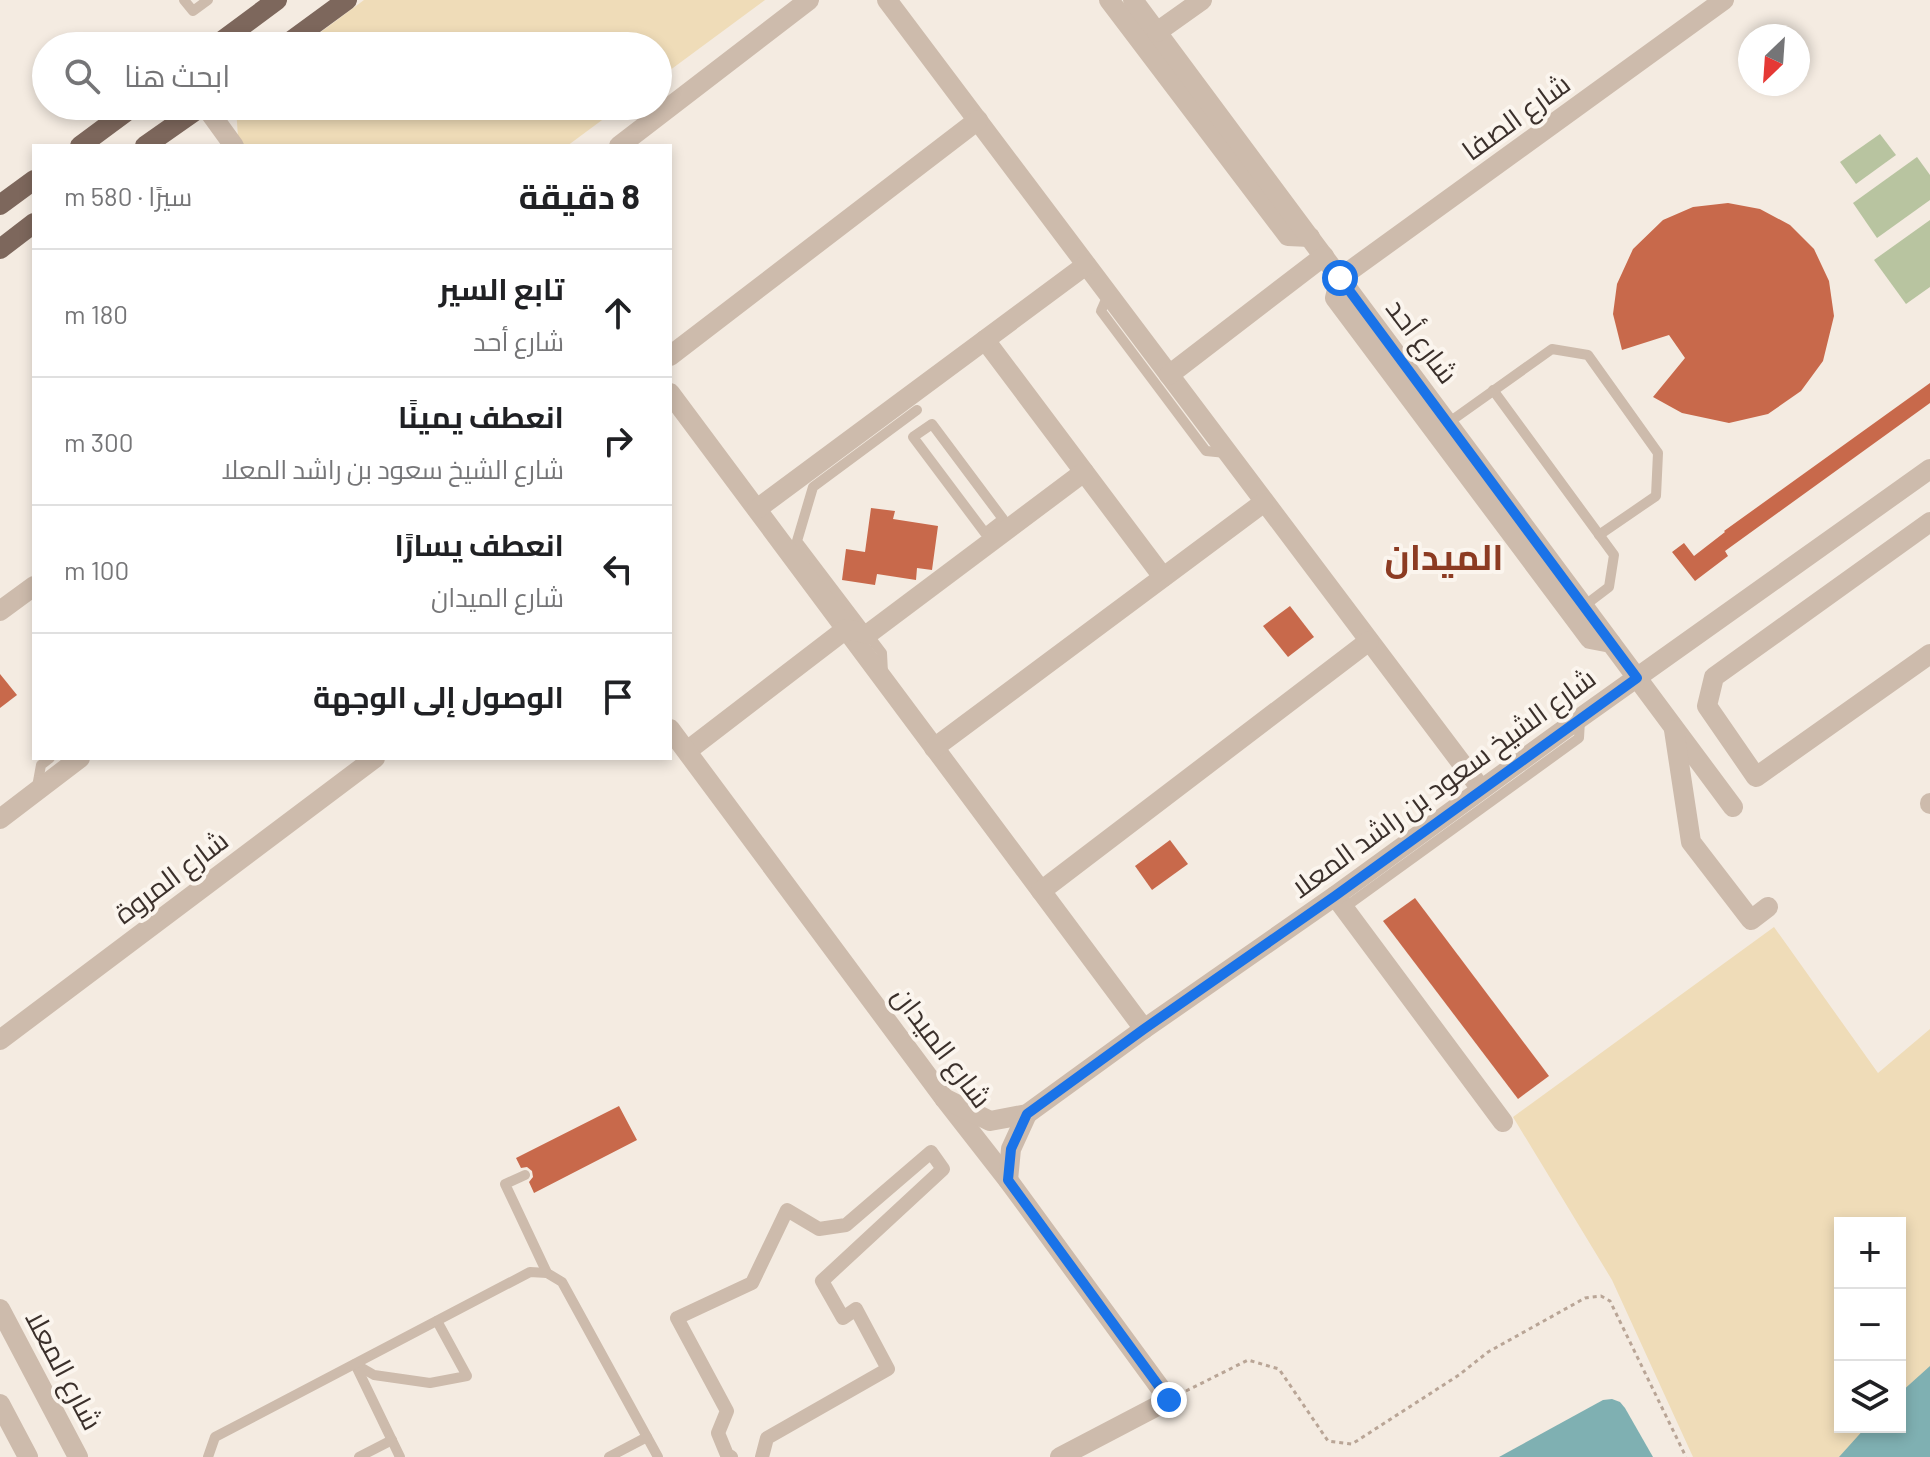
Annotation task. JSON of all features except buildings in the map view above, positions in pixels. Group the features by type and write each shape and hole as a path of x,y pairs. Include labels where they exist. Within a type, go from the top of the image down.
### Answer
{"main road":[{"path":"303,32 347,0"},
{"path":"232,32 264,5"},
{"path":"83,144 115,120"},
{"path":"148,144 183,120"},
{"path":"0,205 32,181"},
{"path":"0,249 32,225"}],"street":[{"path":"672,105 809,0"},
{"path":"887,0 1481,789"},
{"path":"1109,0 1288,236 1310,237"},
{"name":"شارع أحد","path":"1133,0 1733,807"},
{"path":"1157,32 1202,0"},
{"name":"شارع الصفا","path":"1340,278 1724,0"},
{"path":"214,120 232,144"},
{"path":"622,144 653,120"},
{"path":"672,354 978,120"},
{"path":"1169,375 1324,256"},
{"path":"757,509 915,402 985,340 1086,265"},
{"path":"1340,278 1335,298 1590,639 1611,643"},
{"path":"985,340 1163,577"},
{"path":"672,396 1144,1029"},
{"name":"شارع الشيخ سعود بن راشد المعلا","path":"944,1098 990,1121 1027,1114 1144,1029 1339,902 1481,789 1930,469"},
{"path":"846,629 868,634 1084,472"},
{"path":"934,748 1263,503"},
{"path":"1930,522 1714,677 1707,706 1756,777 1930,654"},
{"path":"0,611 32,587"},
{"path":"687,751 846,629"},
{"path":"1041,891 1369,641"},
{"path":"1674,727 1691,842 1751,920 1768,907"},
{"name":"شارع الميدان","path":"672,732 1169,1400"},
{"path":"0,819 77,760"},
{"name":"شارع المروة","path":"0,1040 372,760"},
{"path":"1339,902 1503,1122"},
{"path":"1008,1180 1011,1149 1027,1114"},
{"path":"731,1457 727,1455 718,1433 727,1411 677,1318 752,1283 787,1210 819,1229 846,1225 931,1152 943,1169 822,1281 843,1318 856,1309 888,1369 767,1438 762,1457"},
{"name":"شارع المعلا","path":"0,1309 78,1457"},
{"path":"1060,1457 1169,1400"},
{"path":"0,1404 28,1457"}],"lane":[{"path":"184,0 193,11 208,0"},
{"path":"1108,295 1101,311 1206,451 1228,454"},
{"path":"1448,423 1552,349 1588,355 1658,453 1656,496 1599,535"},
{"path":"1493,390 1614,555 1609,587 1584,606"},
{"path":"883,679 882,653 797,541 813,487 915,402 924,430"},
{"path":"932,424 1003,519 985,533 913,437 924,430 932,424"},
{"path":"1339,902 1579,738 1580,718"},
{"path":"36,792 41,765 47,760"},
{"path":"525,1175 505,1184 547,1273"},
{"path":"208,1457 215,1437 530,1272 547,1273 562,1282 658,1457"},
{"path":"355,1364 374,1375 430,1383 467,1376 437,1321"},
{"path":"355,1364 400,1457"},
{"path":"609,1457 647,1437"},
{"path":"359,1457 392,1440"}],"path":[{"path":"1169,1400 1248,1360 1279,1369 1328,1441 1352,1444 1459,1375 1488,1352 1585,1298 1601,1296 1610,1301 1686,1457"}],"green space":[{"path":"1880,134 1896,155 1856,184 1840,162"},
{"path":"1917,157 1930,175 1930,200 1877,238 1853,203"},
{"path":"1930,220 1930,287 1906,304 1874,260"}],"sand":[{"path":"364,0 765,0 672,69 672,32 321,32"},
{"path":"237,120 602,120 570,144 242,144 238,138"},
{"path":"1774,927 1878,1073 1930,1029 1930,1368 1906,1390 1906,1217 1834,1217 1834,1433 1863,1433 1842,1457 1693,1457 1612,1280 1513,1117"}],"water":[{"path":"1930,1366 1930,1457 1839,1457 1861,1433 1906,1433 1906,1388"},
{"path":"1612,1399 1625,1408 1653,1457 1499,1457 1603,1400"}],"district":[{"name":"الميدان","path":"1444,557"}],"route":[{"path":"1169,1400 1008,1180 1011,1149 1027,1114 1637,678 1340,278"}]}
